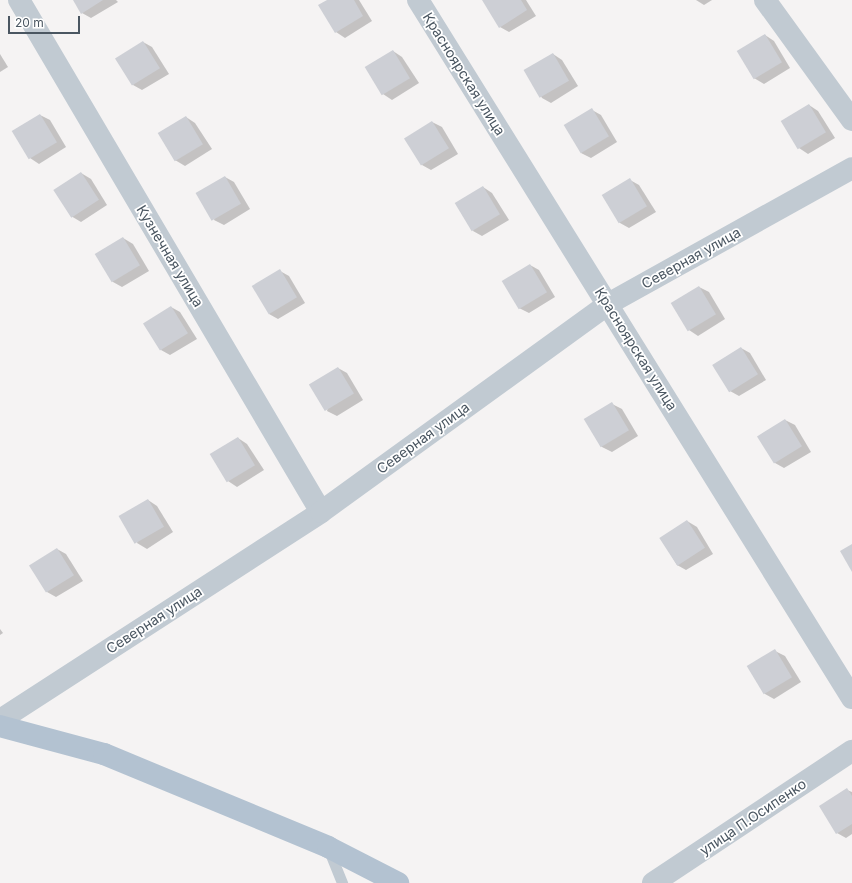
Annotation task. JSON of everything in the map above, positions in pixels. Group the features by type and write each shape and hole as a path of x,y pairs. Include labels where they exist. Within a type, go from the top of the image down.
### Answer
{"main road":[{"path":"0,726 104,754 328,848 398,883"}],"street":[{"name":"Кузнечная улица","path":"19,0 321,512"},
{"name":"Красноярская улица","path":"418,0 852,698"},
{"path":"765,0 852,120"},
{"name":"Северная улица","path":"0,720 321,512 608,304 852,168"},
{"name":"улица П.Осипенко","path":"653,883 852,751"}],"lane":[{"path":"328,848 342,883"}],"building":[{"path":"73,0 103,0 81,14"},
{"path":"327,0 354,0 363,16 335,33 318,5"},
{"path":"482,0 521,0 527,10 499,28"},
{"path":"765,34 782,62 754,79 737,51"},
{"path":"143,41 160,68 132,86 115,58"},
{"path":"393,50 410,78 382,95 365,67"},
{"path":"553,53 569,81 540,98 524,70"},
{"path":"809,104 826,132 798,149 781,121"},
{"path":"592,108 609,136 581,153 564,125"},
{"path":"40,114 57,142 29,159 12,131"},
{"path":"186,116 203,144 175,161 158,133"},
{"path":"432,121 449,148 421,166 404,138"},
{"path":"81,172 99,200 71,218 53,190"},
{"path":"225,176 241,204 212,221 196,193"},
{"path":"630,178 647,206 619,223 602,195"},
{"path":"483,186 500,214 472,231 455,203"},
{"path":"123,237 140,265 112,282 95,254"},
{"path":"530,264 547,292 519,309 502,281"},
{"path":"280,269 297,297 269,314 252,286"},
{"path":"699,286 716,314 688,331 671,303"},
{"path":"171,306 188,333 160,351 143,323"},
{"path":"741,347 758,374 729,392 712,365"},
{"path":"338,367 354,394 325,411 309,385"},
{"path":"612,402 629,430 601,447 584,419"},
{"path":"785,419 802,446 774,464 757,436"},
{"path":"238,437 255,465 227,482 210,454"},
{"path":"148,499 164,527 135,544 119,516"},
{"path":"687,520 705,548 677,566 659,538"},
{"path":"852,544 852,572 840,551"},
{"path":"57,548 74,575 46,593 29,565"},
{"path":"775,649 792,677 764,694 747,666"},
{"path":"847,788 852,796 852,824 836,834 819,806"}]}
